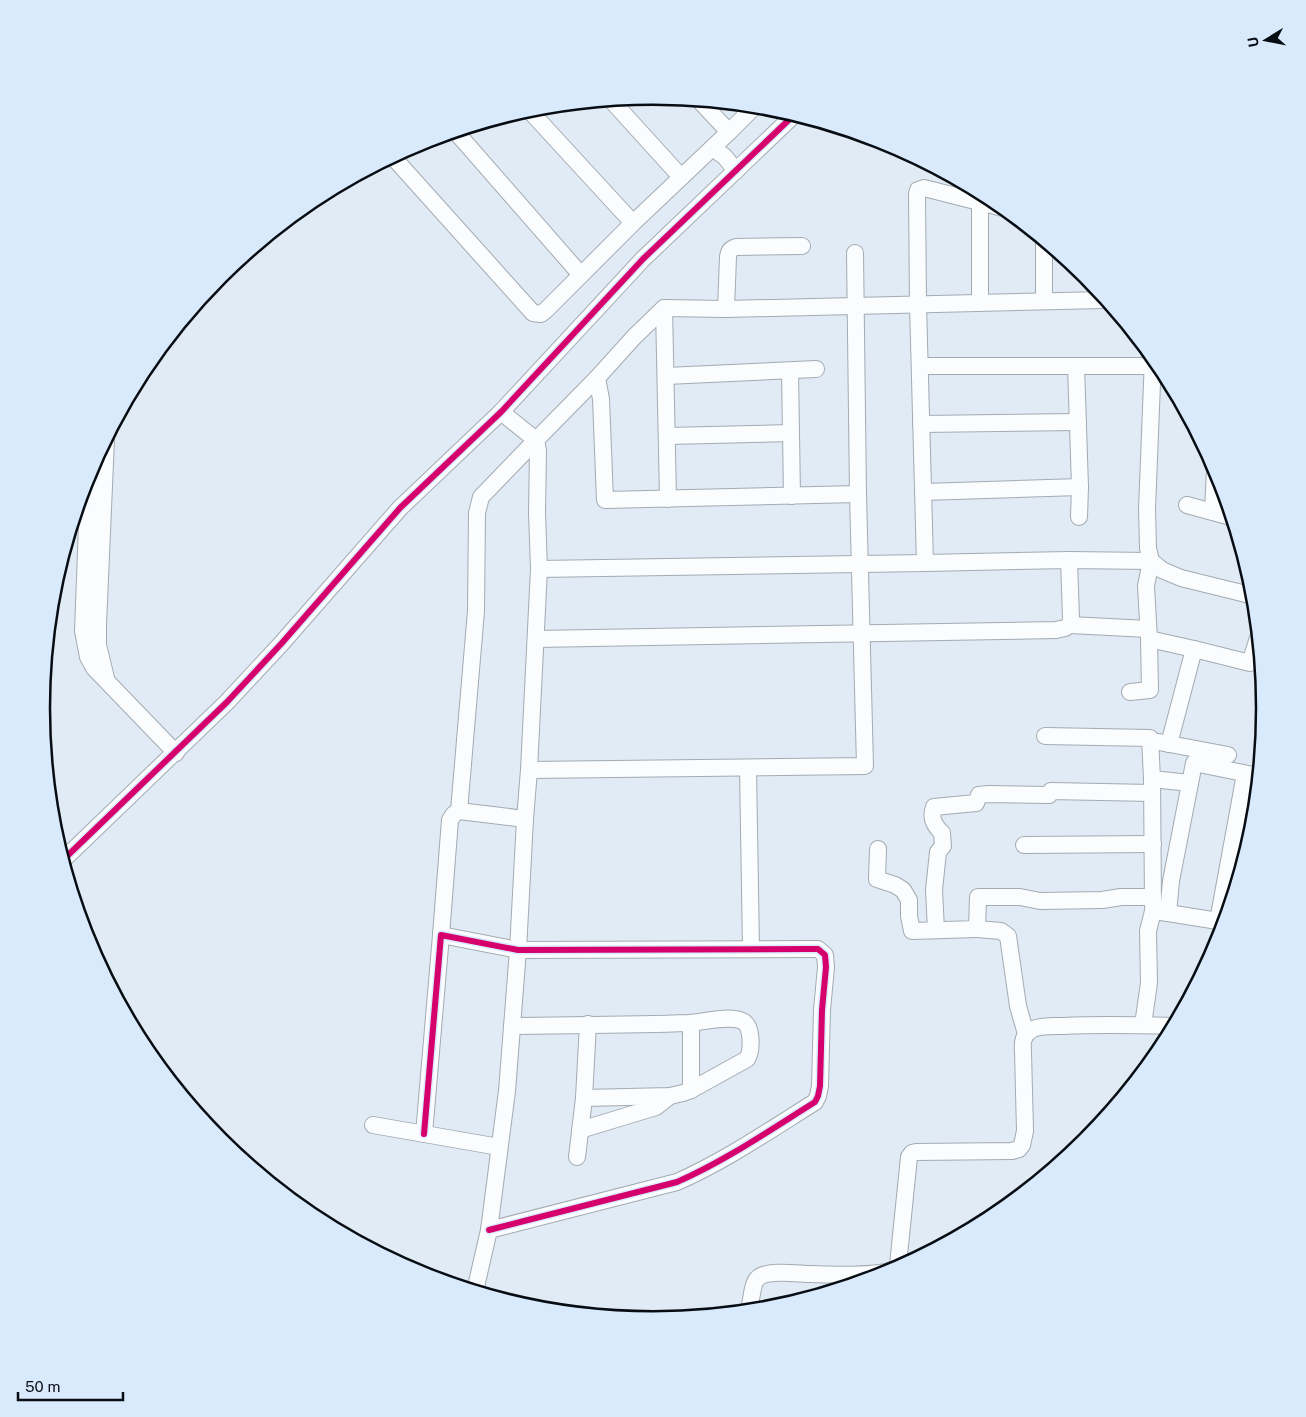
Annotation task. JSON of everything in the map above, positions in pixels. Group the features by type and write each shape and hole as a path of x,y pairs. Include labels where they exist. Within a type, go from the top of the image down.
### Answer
{"street":[{"path":"617,107 681,177"},
{"path":"707,109 729,132"},
{"path":"726,160 729,132 748,113"},
{"path":"535,117 633,223"},
{"path":"69,855 176,753 282,644 400,508 501,412 643,259 726,160 786,120"},
{"path":"461,137 581,275"},
{"path":"398,162 533,313 541,314 694,163 726,160"},
{"path":"925,563 917,194 918,190 924,188 980,202"},
{"path":"980,202 980,302"},
{"path":"726,308 728,257 732,249 736,247 802,246"},
{"path":"1044,249 1044,301"},
{"path":"529,770 865,766 854,252"},
{"path":"459,811 476,611 478,504 481,497 664,308 1096,300"},
{"path":"664,308 668,499"},
{"path":"920,366 1076,366 1146,362"},
{"path":"1076,366 1080,517"},
{"path":"666,376 816,370"},
{"path":"790,371 792,496"},
{"path":"1130,692 1150,690 1146,586 1151,561 1148,548 1147,510 1153,371"},
{"path":"597,378 601,399 604,500 858,494"},
{"path":"476,1285 489,1230 507,1092 518,950 539,569 537,513 538,451 536,440 501,412"},
{"path":"921,424 1078,422"},
{"path":"667,436 791,433"},
{"path":"105,457 98,645 106,680"},
{"path":"923,492 1080,486"},
{"path":"88,499 83,631 88,657 94,668 176,753"},
{"path":"1187,505 1217,503"},
{"path":"1070,560 1070,625"},
{"path":"539,569 1070,560 1151,561 1162,570 1181,578 1244,594"},
{"path":"536,638 1056,630 1070,625 1149,634 1194,649 1250,664 1253,653"},
{"path":"1194,649 1163,743 1228,755"},
{"path":"1045,736 1150,738 1153,844 1158,907"},
{"path":"1143,1025 1149,984 1148,931 1171,881 1194,763 1251,775 1220,913"},
{"path":"748,768 751,949"},
{"path":"936,930 934,890 938,852 943,846 942,833 934,824 932,814 934,807 976,804 979,795 988,794 1050,795 1051,791 1190,783"},
{"path":"424,1134 450,820 459,811 525,819"},
{"path":"1024,845 1153,844"},
{"path":"878,849 877,879 903,890 909,900 909,916 912,931 977,929 1001,931 1008,936 1018,1006 1026,1034"},
{"path":"977,929 978,897 1020,898 1040,901 1102,900 1122,897 1217,921"},
{"path":"441,935 518,950 818,950 825,955 820,1086 815,1102 729,1154 676,1182 489,1230"},
{"path":"512,1026 691,1023 732,1019 745,1022 748,1026 750,1054 746,1059 691,1090 670,1096 584,1098"},
{"path":"691,1023 691,1090"},
{"path":"577,1157 584,1098 588,1024"},
{"path":"899,1259 909,1157 912,1153 1012,1151 1019,1149 1022,1145 1025,1131 1022,1042 1026,1034 1032,1029 1039,1027 1079,1025 1165,1026"},
{"path":"580,1130 656,1107 670,1096"},
{"path":"373,1125 499,1147"},
{"path":"751,1303 755,1283 758,1278 764,1275 785,1272 861,1274"}],"cycle path":[{"path":"69,855 227,702 281,644 400,508 501,412 643,259 788,121"},
{"path":"424,1134 441,935 518,950 818,949 825,955 820,1086 815,1102 730,1155 677,1182 489,1230"}]}
